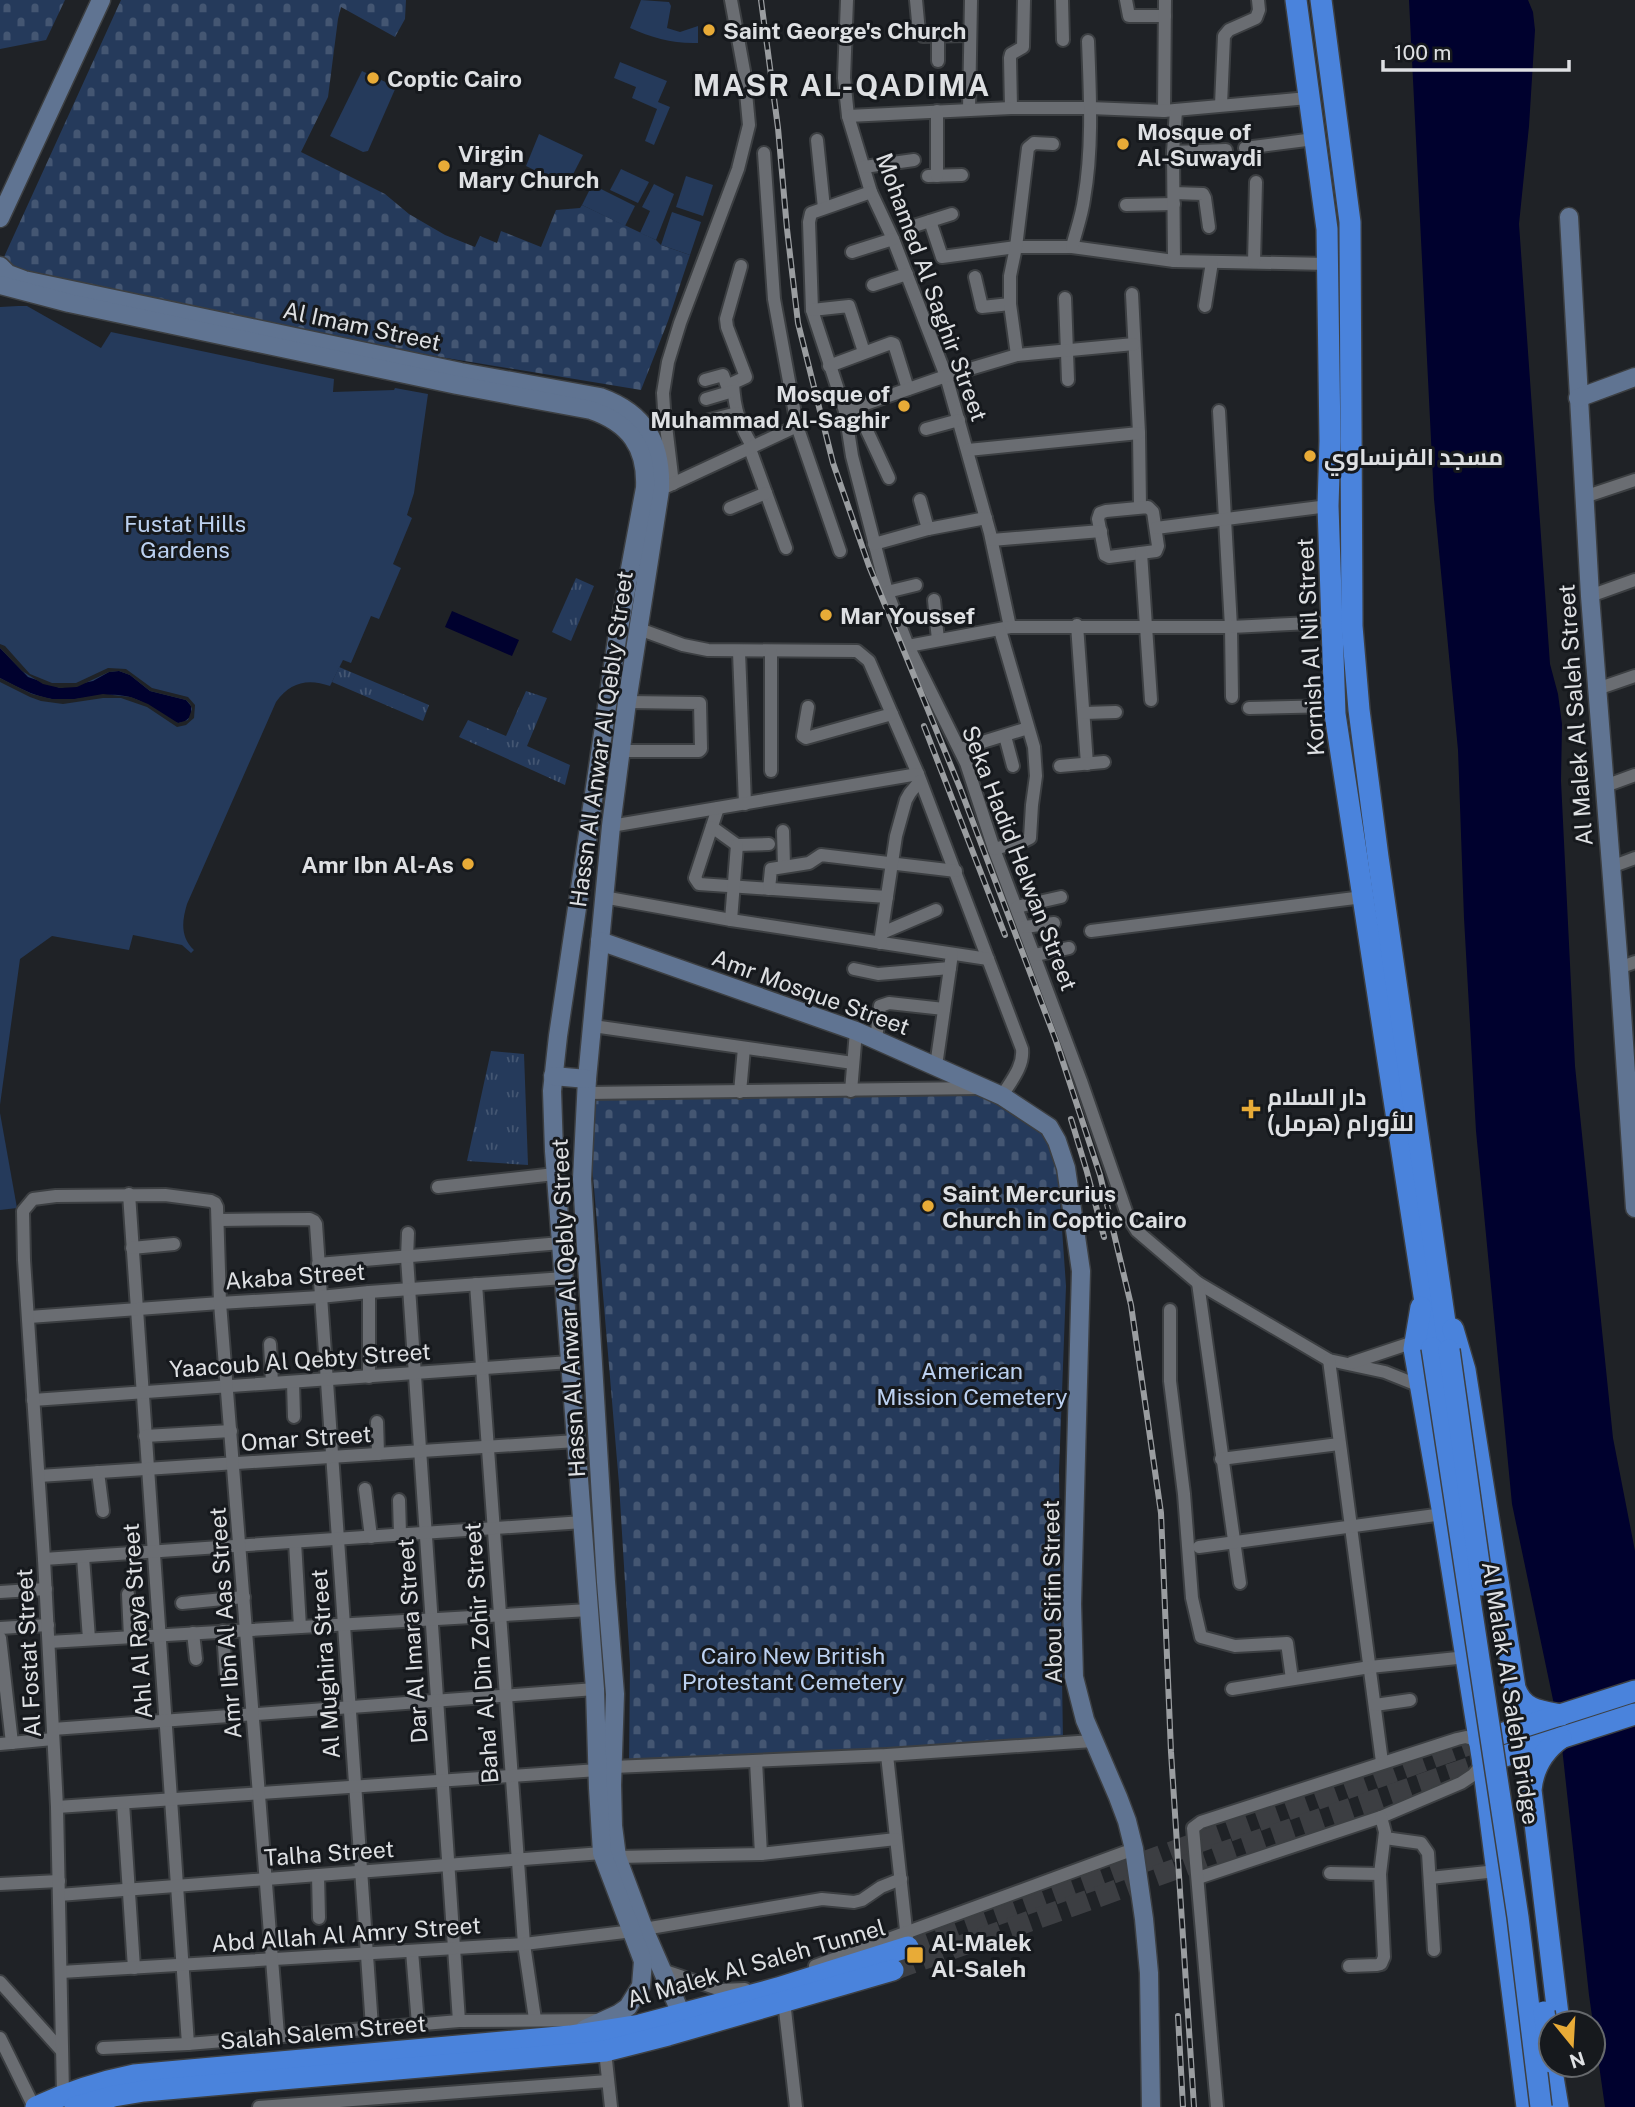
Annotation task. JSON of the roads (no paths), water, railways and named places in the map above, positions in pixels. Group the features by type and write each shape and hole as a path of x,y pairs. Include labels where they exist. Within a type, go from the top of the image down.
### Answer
{"highway":[{"name":"Kornish Al Nil Street","path":"1296,0 1327,229 1330,441 1328,506 1334,706 1363,897 1432,1287"},
{"name":"Kornish Al Nil Street","path":"1321,0 1350,222 1352,626 1359,710 1432,1287"},
{"path":"1432,1287 1421,1308 1414,1342 1483,1763 1527,2107"},
{"path":"1432,1287 1448,1317 1465,1370 1514,1688 1524,1704 1550,1712"},
{"name":"Al Malak Al Saleh Bridge","path":"1432,1287 1543,2009"},
{"name":"Al Malak Al Saleh Bridge","path":"1432,1287 1541,2107"},
{"path":"1467,1657 1473,1661 1489,1663 1503,1657 1508,1651"},
{"path":"1479,1741 1550,1712 1635,1690"},
{"path":"1483,1763 1539,1754 1562,1738 1635,1714"},
{"path":"1539,1754 1531,1790 1557,2009"},
{"path":"1494,1847 1537,1838"},
{"name":"Al Malek Al Saleh Tunnel","path":"612,2037 684,2022 779,1990 907,1940"},
{"name":"Al Malek Al Saleh Tunnel","path":"779,1990 893,1970"},
{"name":"Salah Salem Street","path":"69,2101 114,2079 153,2073 570,2036 612,2037"},
{"name":"Salah Salem Street","path":"35,2107 144,2091 612,2037"},
{"name":"Al Malak Al Saleh Bridge","path":"1553,2079 1558,2107"},
{"path":"1566,2079 1569,2107"}],"main road":[{"path":"0,218 101,0"},
{"name":"Al Malek Al Saleh Street","path":"1569,217 1597,689 1611,867 1627,965 1635,1208"},
{"name":"Al Imam Street","path":"0,266 8,274 24,280 461,372 600,397 629,411 649,433 659,461 659,487"},
{"name":"Al Imam Street","path":"0,285 69,303 457,385 591,410 614,419 628,431 645,468 659,487"},
{"path":"1578,398 1635,377"},
{"name":"Hassn Al Anwar Al Qebly Street","path":"605,1768 615,1694 583,1209 586,1086 611,826 659,487"},
{"name":"Hassn Al Anwar Al Qebly Street","path":"659,487 617,639 553,1076 552,1121 610,1855 638,1930 662,1970 684,2022"},
{"path":"596,780 617,783"},
{"name":"Amr Mosque Street","path":"600,941 856,1031 1002,1096"},
{"path":"553,1076 586,1086"},
{"name":"Abou Sifin Street","path":"1002,1096 1049,1127 1058,1141 1066,1168 1078,1248 1081,1292 1072,1604 1077,1689 1085,1720 1118,1797 1134,1849 1149,1973 1151,2107"},
{"name":"Hassn Al Anwar Al Qebly Street","path":"612,2037 641,1986 643,1961 638,1930"}],"street":[{"path":"731,0 744,71 749,125 738,169 668,362 663,393 659,487 752,448 797,425"},
{"name":"Mohamed Al Saghir Street","path":"851,0 844,78 848,116 871,192 893,239 946,376 968,450 992,540 1005,628 1034,747 1036,776 1030,838 994,849"},
{"path":"916,0 919,32 923,36 971,34"},
{"path":"969,110 971,0"},
{"path":"1011,108 1010,58 1023,47 1024,0"},
{"path":"1062,0 1063,40"},
{"path":"1126,0 1129,16 1165,16"},
{"path":"1165,0 1173,152 1174,261"},
{"path":"1221,105 1224,36 1229,30 1256,18 1258,0"},
{"path":"938,61 939,36"},
{"path":"1072,247 1084,200 1090,108 1088,41"},
{"path":"848,116 1011,108 1170,111 1308,97"},
{"path":"937,111 932,176 962,174"},
{"path":"1245,148 1314,139"},
{"path":"817,140 824,208 871,192"},
{"path":"1017,355 1010,304 1010,276 1028,148 1034,143 1053,144"},
{"path":"1173,152 1226,150"},
{"path":"764,153 774,299 797,425 840,551"},
{"path":"864,167 914,160"},
{"path":"1254,262 1255,182"},
{"path":"1126,205 1203,194 1209,227"},
{"name":"Seka Hadid Helwan Street","path":"824,208 811,213 809,222 812,310 829,366 850,409 852,456 887,592 908,646 966,763 994,849 1025,927 1128,1217 1137,1231 1198,1283 1329,1360 1385,1372 1420,1386"},
{"path":"914,226 952,214"},
{"path":"930,221 942,257 1016,247 1072,247 1174,261 1328,264"},
{"path":"852,252 893,239"},
{"path":"1205,306 1212,261"},
{"path":"741,266 726,319 746,377 734,383 733,388 737,413 752,448 786,548"},
{"path":"873,285 907,274"},
{"path":"975,277 982,307 1010,304"},
{"path":"1132,294 1140,507"},
{"path":"1065,298 1068,380"},
{"path":"812,310 849,306 864,352"},
{"path":"829,366 888,343 894,344 908,389"},
{"path":"889,478 850,409 1017,355 1134,344"},
{"path":"705,380 723,375 727,386 733,388"},
{"path":"706,400 733,388"},
{"path":"1219,411 1231,627 1232,697"},
{"path":"706,421 737,413"},
{"path":"926,429 959,420"},
{"path":"968,450 1139,433"},
{"path":"1584,496 1635,480"},
{"path":"730,508 766,493"},
{"path":"920,500 928,529"},
{"path":"1156,528 1328,506"},
{"path":"1140,507 1152,510 1158,548 1154,552 1107,556 1098,519 1103,512 1140,507"},
{"path":"874,544 928,529 986,518"},
{"path":"992,540 1101,531"},
{"path":"1141,554 1151,700"},
{"path":"1590,596 1635,580"},
{"path":"887,592 916,585"},
{"path":"934,600 938,640"},
{"path":"908,646 1005,628 1077,625 1231,627 1331,622"},
{"path":"1077,625 1087,764"},
{"path":"639,629 683,645 708,650 857,651 869,661 919,777 1022,1049 1021,1065 1002,1096"},
{"path":"739,652 745,804"},
{"path":"771,652 771,771"},
{"path":"1597,689 1635,676"},
{"path":"621,751 699,751 701,705 628,702"},
{"path":"1249,708 1334,706"},
{"path":"808,707 803,736 806,738 892,714"},
{"path":"1084,713 1116,712"},
{"path":"960,750 1028,728"},
{"path":"1005,736 1013,766"},
{"path":"1060,766 1104,762"},
{"path":"1605,786 1635,775"},
{"path":"611,826 919,777"},
{"path":"881,938 896,836 906,800 919,777"},
{"path":"718,808 695,878 699,884 887,897"},
{"path":"712,827 737,845 769,844"},
{"path":"783,831 784,866"},
{"path":"731,919 737,845"},
{"path":"769,889 771,869 809,863 821,855 956,871"},
{"path":"1611,867 1635,858"},
{"path":"603,897 731,919 881,938 988,959"},
{"path":"1017,907 1061,897"},
{"path":"1091,931 1363,897"},
{"path":"881,938 936,910"},
{"path":"1025,927 1054,923"},
{"path":"1035,955 1069,948"},
{"path":"936,1066 952,954"},
{"path":"854,969 878,974 950,968"},
{"path":"876,1040 880,1006 890,1003 944,1009"},
{"path":"593,1026 853,1063"},
{"path":"851,1091 856,1031"},
{"path":"740,1092 744,1048"},
{"path":"586,1086 740,1092 985,1088"},
{"name":"Hassn Al Anwar Al Qebly Street","path":"438,1187 555,1174"},
{"path":"129,1194 211,1201 215,1203 218,1214"},
{"name":"Al Fostat Street","path":"69,2101 61,2050 57,1807 23,1211 33,1199 129,1194"},
{"name":"Ahl Al Raya Street","path":"129,1194 188,2044"},
{"name":"Al Mughira Street","path":"218,1214 314,1221 372,2027"},
{"name":"Amr Ibn Al Aas Street","path":"218,1214 220,1303 278,2035"},
{"name":"Dar Al Imara Street","path":"408,1233 409,1289 459,2021"},
{"path":"318,1264 561,1243"},
{"path":"132,1248 174,1244"},
{"name":"Akaba Street","path":"29,1317 564,1278"},
{"path":"1198,1283 1240,1583"},
{"name":"Baha' Al Din Zohir Street","path":"476,1284 517,1860 524,1944 535,2019"},
{"path":"369,1292 369,1377"},
{"path":"1170,1310 1170,1381 1184,1494 1192,1598 1201,1637 1235,1646 1287,1643 1292,1679"},
{"name":"Seka Hadid Helwan Street","path":"1350,1364 1414,1342"},
{"path":"270,1344 272,1383"},
{"path":"1329,1360 1382,1762"},
{"name":"Yaacoub Al Qebty Street","path":"33,1400 570,1362"},
{"path":"293,1382 294,1417"},
{"path":"377,1422 378,1454"},
{"path":"145,1436 231,1431"},
{"name":"Omar Street","path":"39,1476 576,1441"},
{"path":"1222,1459 1339,1444"},
{"path":"98,1472 103,1511"},
{"path":"365,1489 371,1536"},
{"path":"399,1500 400,1534"},
{"path":"1199,1547 1443,1514"},
{"path":"44,1559 583,1521"},
{"path":"295,1542 300,1627"},
{"path":"83,1557 89,1639"},
{"path":"0,1592 46,1589"},
{"path":"128,1594 130,1637"},
{"path":"182,1603 244,1597"},
{"path":"49,1642 589,1609"},
{"path":"0,1628 48,1625"},
{"path":"223,1631 226,1675"},
{"path":"193,1633 196,1659"},
{"path":"0,1638 6,1744 53,1734 166,1721 595,1689"},
{"path":"1232,1689 1370,1667 1467,1657"},
{"path":"1375,1705 1410,1700"},
{"path":"1217,2107 1193,1828 1201,1822 1457,1739 1466,1737 1479,1741"},
{"path":"57,1807 605,1768 887,1755 1093,1741"},
{"path":"887,1755 907,1940 1134,1849"},
{"path":"756,1761 761,1854"},
{"path":"1198,1878 1381,1817 1461,1783 1474,1775 1483,1763"},
{"path":"123,1802 134,1968"},
{"path":"1349,1966 1377,1965 1383,1961 1380,1874 1385,1828 1381,1817"},
{"path":"1385,1838 1421,1843 1425,1846 1428,1853 1434,1950"},
{"name":"Talha Street","path":"59,1895 517,1860 610,1855 761,1854 896,1839"},
{"path":"1430,1878 1497,1871"},
{"path":"1330,1873 1380,1874"},
{"path":"318,1875 320,1918"},
{"name":"Abd Allah Al Amry Street","path":"61,1972 524,1944 638,1930 822,1899 853,1902 901,1880"},
{"path":"0,1884 59,1881"},
{"path":"409,1937 418,2024"},
{"path":"662,1970 721,1990 779,1990 796,2107"},
{"path":"0,1982 61,2050"},
{"path":"103,2048 188,2044 459,2021 535,2019 612,2037 608,2081 611,2107"},
{"path":"0,2038 35,2107"},
{"path":"259,2107 381,2103 468,2092 608,2081"},
{"path":"468,2092 469,2107"}],"tunnel":[{"path":"908,1947 1479,1741"},
{"path":"893,1970 1483,1763"}],"railway":[{"path":"761,0 778,128 798,323 833,463 869,566 960,788 1056,1041 1100,1175 1131,1305 1161,1513 1171,1752 1194,2107"},
{"path":"924,726 1005,935"},
{"path":"1071,1119 1104,1237"},
{"path":"1178,2016 1183,2107"}],"place":[{"name":"Saint George's Church","path":"709,30"},
{"name":"Coptic Cairo","path":"373,78"},
{"name":"Mosque of Al-Suwaydi","path":"1123,144"},
{"name":"Virgin Mary Church","path":"444,166"},
{"name":"Mosque of Muhammad Al-Saghir","path":"904,406"},
{"name":"مسجد الفرنساوي","path":"1310,456"},
{"name":"Mar Youssef","path":"826,615"},
{"name":"Amr Ibn Al-As","path":"468,864"},
{"name":"دار السلام للأورام (هرمل)","path":"1251,1109"},
{"name":"Saint Mercurius Church in Coptic Cairo","path":"928,1206"},
{"name":"Al-Malek Al-Saleh","path":"915,1955"}],"district":[{"name":"MASR AL-QADIMA","path":"842,85"}],"park label":[{"name":"Fustat Hills Gardens","path":"185,536"},
{"name":"American Mission Cemetery","path":"972,1383"},
{"name":"Cairo New British Protestant Cemetery","path":"793,1668"}]}
